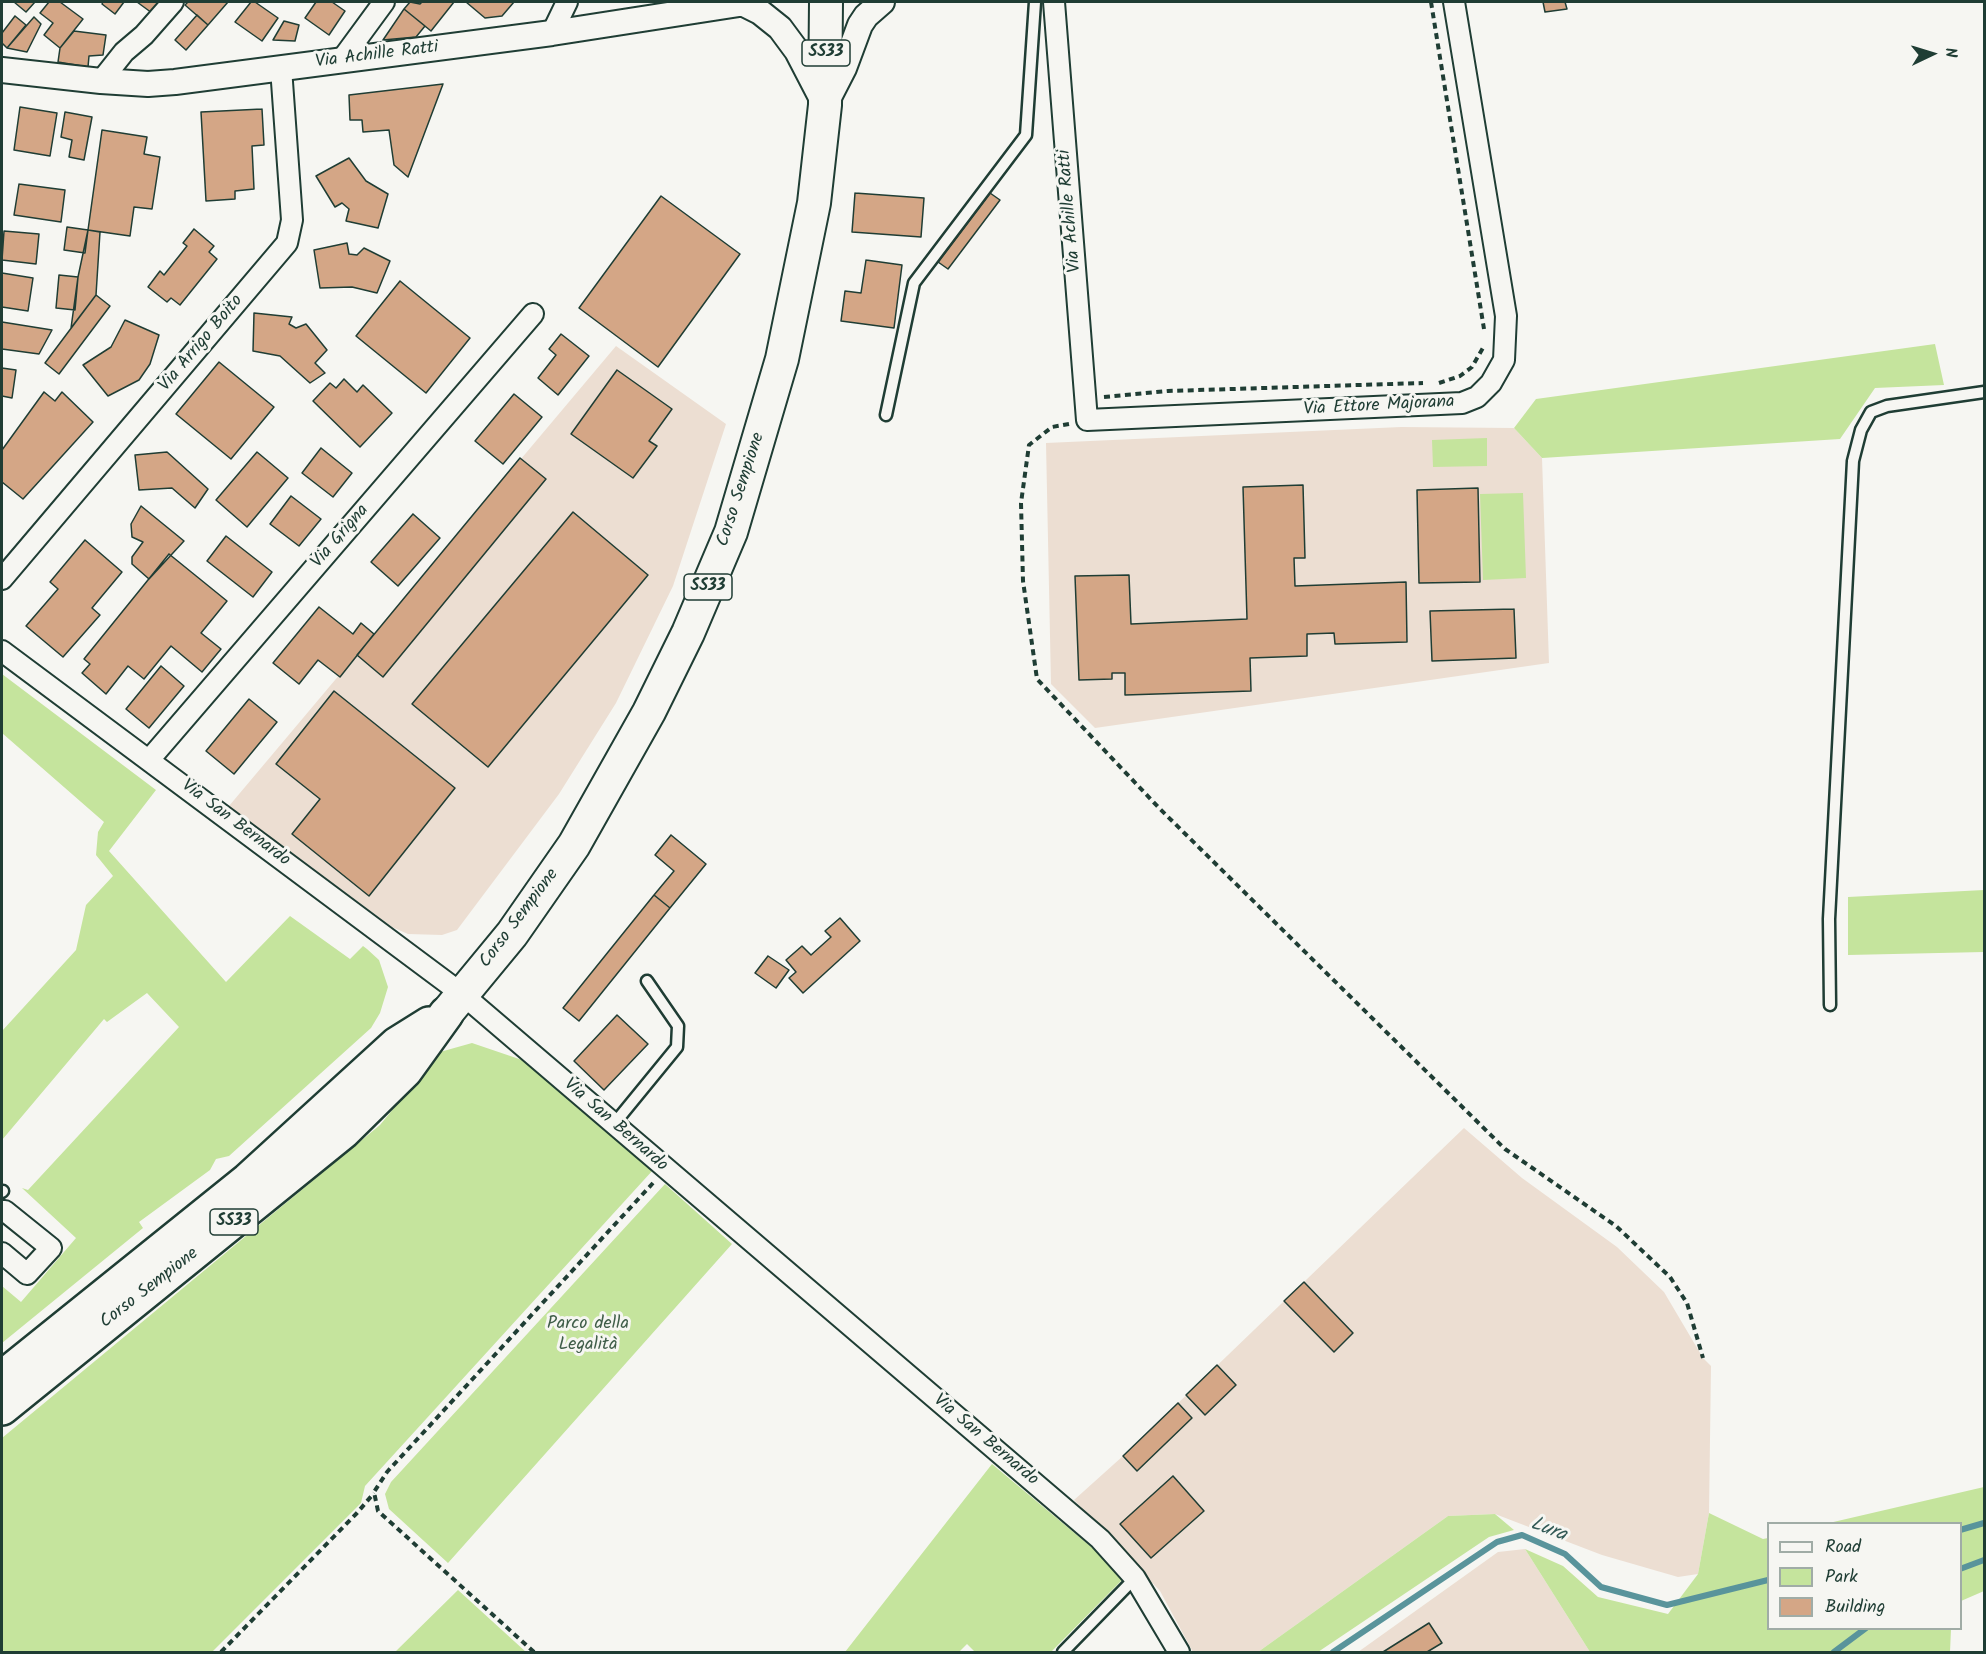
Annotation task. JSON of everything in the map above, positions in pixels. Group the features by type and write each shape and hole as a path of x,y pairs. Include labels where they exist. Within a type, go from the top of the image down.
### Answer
{"highway":[{"name":"Corso Sempione","path":"2,1378 248,1180 397,1044 454,1004"},
{"name":"Corso Sempione","path":"2,1408 343,1132 405,1071 454,1004"}],"main road":[{"name":"Corso Sempione","path":"454,1004 512,934 574,845 649,712 688,633 731,532 761,435 796,297 814,203 825,105 826,2"}],"street":[{"path":"101,81 124,52 144,35 173,2"},
{"path":"340,62 384,2"},
{"path":"552,33 567,2"},
{"path":"746,2 770,20 789,40 825,105"},
{"name":"Via Achille Ratti","path":"2,70 101,81 148,84 175,82 552,33 746,2"},
{"path":"825,105 844,68 860,25 882,2"},
{"name":"Via Achille Ratti","path":"1054,2 1088,420"},
{"name":"Via Ettore Majorana","path":"1088,420 1462,403 1477,397 1491,383 1504,360 1506,316 1454,2"},
{"name":"Via Arrigo Boito","path":"2,579 287,243 292,220 281,68"},
{"name":"Via Grigna","path":"149,760 533,314"},
{"name":"Via San Bernardo","path":"2,651 149,760 454,1004 614,1124 1100,1539 1135,1578 1179,1653"},
{"path":"2,1211 5,1211 51,1248 27,1274 2,1253"}],"lane":[{"path":"886,415 914,283 1026,135 1035,2"},
{"path":"1830,1005 1829,919 1853,461 1861,430 1871,412 1887,406 1984,392"},
{"path":"614,1124 677,1047 678,1026 647,981"},
{"path":"1063,1653 1135,1578"}],"path":[{"path":"1086,399 1168,390 1439,383 1460,376 1472,367 1481,354 1484,330 1431,2"},
{"path":"1088,420 1052,427 1029,445 1021,503 1023,581 1037,680 1160,809 1504,1149 1616,1226 1670,1277 1687,1303 1703,1359"},
{"path":"221,1653 357,1513 387,1472 665,1169"},
{"path":"374,1492 378,1511 534,1653"}],"shaded area":[{"path":"616,346 726,424 673,586 616,703 559,794 457,930 442,935 408,934 392,927 229,806"},
{"path":"1401,427 1514,428 1542,458 1549,663 1095,728 1051,684 1046,443"},
{"path":"1464,1128 1522,1178 1617,1247 1664,1292 1703,1358 1711,1366 1709,1513 1698,1574 1678,1577 1602,1555 1495,1514 1448,1516 1258,1652 1193,1652 1160,1591 1074,1500 1123,1456"},
{"path":"1525,1549 1590,1652 1358,1652 1498,1552"}],"green space":[{"path":"1935,344 1944,385 1875,388 1840,439 1542,458 1514,428 1536,399"},
{"path":"1487,438 1487,466 1433,467 1432,440"},
{"path":"1523,493 1526,578 1483,580 1480,494"},
{"path":"2,674 156,790 109,851 226,982 290,916 350,959 363,946 379,960 388,987 380,1013 371,1028 229,1156 216,1159 210,1170 139,1222 143,1228 2,1343 2,1286 21,1302 76,1238 22,1188 28,1190 179,1027 147,993 107,1022 104,1019 2,1140 2,1031 76,950 86,905 113,876 96,855 98,832 104,822 2,733"},
{"path":"1984,890 1984,952 1848,955 1848,897"},
{"path":"472,1043 525,1061 653,1170 365,1486 361,1503 212,1652 2,1652 2,1438 380,1125 440,1052"},
{"name":"Parco della Legalità","path":"665,1184 732,1244 448,1563 389,1509 385,1494 391,1482"},
{"path":"992,1464 1114,1566 1123,1579 1051,1652 975,1652 967,1644 959,1652 845,1652"},
{"path":"1984,1487 1984,1591 1962,1601 1962,1522 1833,1522"},
{"path":"1709,1513 1763,1539 1767,1538 1767,1630 1951,1630 1950,1652 1590,1652 1525,1549 1563,1566 1598,1597 1668,1614 1698,1574"},
{"path":"1495,1514 1514,1530 1489,1537 1318,1652 1258,1652 1448,1516"},
{"path":"458,1590 526,1652 395,1652"}],"building":[{"path":"14,2 35,2 26,12"},
{"path":"49,2 60,2 83,19 60,48 44,35 53,23 40,13"},
{"path":"103,2 124,2 115,14 102,4"},
{"path":"137,2 160,2 152,13"},
{"path":"188,2 228,2 208,25 185,5"},
{"path":"251,2 255,2 278,18 262,41 235,22"},
{"path":"316,2 332,2 345,11 329,35 305,18"},
{"path":"410,2 420,4 422,2 454,2 431,31 404,9"},
{"path":"466,2 514,2 502,16 485,18"},
{"path":"1543,2 1565,2 1567,9 1545,12"},
{"path":"404,9 425,26 416,37 383,40"},
{"path":"197,15 208,25 186,50 175,40"},
{"path":"15,16 26,25 7,48 2,43 2,33"},
{"path":"34,17 41,24 27,52 7,48"},
{"path":"284,21 299,25 295,41 273,40"},
{"path":"74,31 106,35 103,55 89,56 88,67 58,62 60,48"},
{"path":"443,84 408,177 394,165 389,130 363,132 362,120 350,120 349,95"},
{"path":"20,107 57,113 50,156 14,150"},
{"path":"262,109 264,145 252,146 254,189 235,191 235,199 206,201 201,112"},
{"path":"65,112 92,117 84,160 69,157 72,140 61,137"},
{"path":"102,130 147,137 144,154 160,157 152,209 134,207 130,236 88,230"},
{"path":"349,158 366,181 388,194 378,228 346,221 349,209 342,203 335,207 316,176"},
{"path":"19,184 65,190 61,222 14,215"},
{"path":"855,193 924,198 921,237 852,232"},
{"path":"990,193 1000,200 948,269 938,262"},
{"path":"661,196 740,254 658,367 579,308"},
{"path":"67,227 88,230 85,253 64,250"},
{"path":"194,229 214,246 209,252 217,259 180,305 171,298 167,302 148,287 160,271 164,275 187,246 183,243"},
{"path":"88,230 100,232 96,295 71,328 78,277"},
{"path":"4,231 39,234 36,264 2,260"},
{"path":"347,243 349,254 357,255 364,248 390,261 377,293 352,287 320,288 314,250"},
{"path":"866,260 902,265 894,328 841,321 845,291 861,293"},
{"path":"2,273 33,278 28,311 2,307"},
{"path":"59,275 78,277 75,310 56,308"},
{"path":"400,281 470,338 426,393 356,336"},
{"path":"96,295 110,306 59,374 45,363"},
{"path":"254,313 292,317 289,324 296,328 306,324 327,350 315,363 325,373 310,383 280,356 253,351"},
{"path":"125,320 159,335 150,364 139,380 108,396 83,365 111,347"},
{"path":"2,322 52,330 39,354 2,349"},
{"path":"561,334 589,356 558,395 538,378 556,355 549,349"},
{"path":"219,362 274,407 231,459 176,414"},
{"path":"2,368 16,370 12,398 2,396"},
{"path":"617,370 672,409 649,441 657,446 633,478 571,434"},
{"path":"344,379 357,392 363,385 392,413 360,447 313,401 330,383 336,388"},
{"path":"44,392 55,401 62,392 93,422 23,499 2,482 2,450"},
{"path":"514,394 542,417 503,464 475,441"},
{"path":"321,448 352,473 333,497 302,473"},
{"path":"167,452 208,489 195,508 172,488 139,490 135,455"},
{"path":"257,452 288,478 247,527 216,500"},
{"path":"520,458 546,479 383,677 357,655"},
{"path":"1303,485 1305,558 1294,558 1295,586 1406,582 1407,642 1335,644 1334,633 1307,634 1307,656 1250,658 1251,691 1125,695 1125,673 1112,673 1112,679 1079,680 1075,576 1129,575 1131,624 1247,619 1243,487"},
{"path":"1478,488 1480,582 1419,583 1417,490"},
{"path":"291,496 321,519 299,546 270,524"},
{"path":"141,506 184,541 149,579 132,564 132,557 143,542 132,537 131,524"},
{"path":"573,512 648,575 488,767 412,704"},
{"path":"413,514 440,538 398,586 371,562"},
{"path":"226,536 272,572 253,597 207,561"},
{"path":"85,540 122,572 92,608 100,615 63,657 26,626 58,589 50,582"},
{"path":"169,554 227,601 201,633 221,649 202,672 171,646 144,679 128,666 106,694 82,673 90,664 84,659"},
{"path":"319,607 353,634 361,623 374,634 340,677 318,660 299,684 273,663"},
{"path":"1514,609 1516,658 1432,661 1430,611"},
{"path":"161,666 184,686 149,728 126,709"},
{"path":"334,691 455,788 369,896 292,834 320,799 276,764"},
{"path":"249,699 277,722 234,774 206,751"},
{"path":"671,835 706,864 670,908 654,895 674,871 655,855"},
{"path":"654,895 670,908 579,1021 563,1008"},
{"path":"840,918 860,941 803,993 789,978 796,972 786,960 802,946 811,955 831,937 825,931"},
{"path":"768,956 789,970 776,988 755,973"},
{"path":"617,1015 648,1044 604,1090 574,1061"},
{"path":"1304,1282 1353,1333 1334,1352 1284,1301"},
{"path":"1217,1365 1236,1385 1205,1415 1186,1395"},
{"path":"1178,1403 1192,1418 1137,1471 1123,1456"},
{"path":"1173,1476 1204,1511 1151,1558 1120,1524"},
{"path":"1429,1623 1442,1643 1427,1652 1383,1652"}],"waterway":[{"name":"Lura","path":"1962,1529 1984,1523"},
{"name":"Lura","path":"1333,1652 1497,1542 1522,1535 1565,1554 1601,1587 1667,1605 1767,1580"},
{"path":"1962,1568 1984,1560"},
{"path":"1834,1652 1863,1630"}]}
